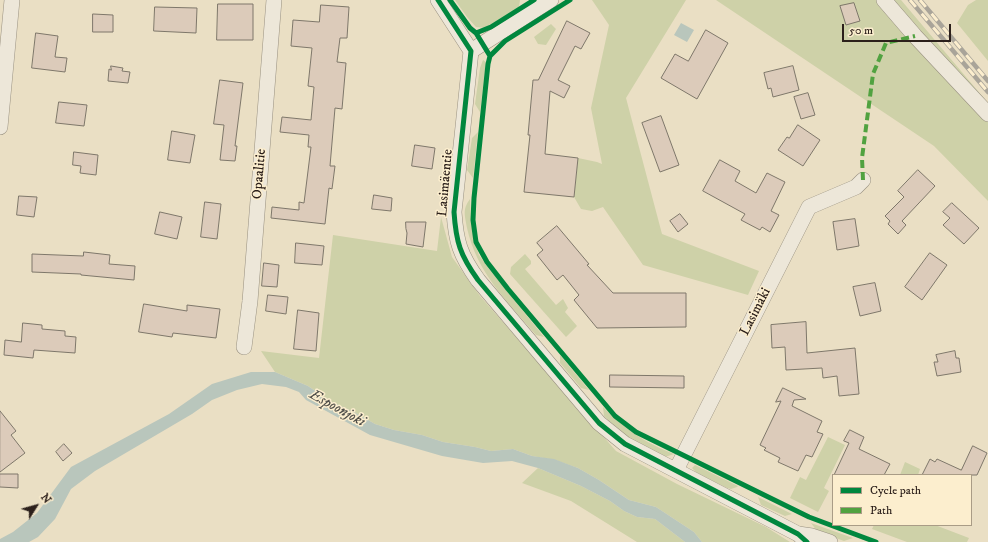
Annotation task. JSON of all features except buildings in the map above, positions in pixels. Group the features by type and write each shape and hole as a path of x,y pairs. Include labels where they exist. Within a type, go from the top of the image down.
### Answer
{"street":[{"path":"0,127 12,0"},
{"name":"Opaalitie","path":"244,347 250,301 274,0"},
{"path":"438,0 471,51 552,0"},
{"path":"884,0 915,36 988,114"},
{"name":"Lasimäentie","path":"471,51 454,212 455,232 459,248 467,264 478,280 599,423 625,444 803,538 812,536 830,542"},
{"name":"Lasimäki","path":"676,470 810,207 856,187 863,180"}],"green space":[{"path":"455,0 520,0 519,7 486,28 476,27"},
{"path":"592,0 686,0 626,98 662,234 759,271 748,295 643,265 603,207 592,211 581,209 574,197 578,158 602,164 591,108 609,25"},
{"path":"716,0 901,0 988,103 988,201 934,146"},
{"path":"976,0 988,0 988,61 957,23 968,5"},
{"path":"551,24 556,29 546,45 538,44 534,37"},
{"path":"483,60 486,62 480,112 475,104 480,68"},
{"path":"478,132 473,178 467,170 472,138"},
{"path":"470,199 474,241 479,255 544,337 536,335 504,298 494,286 478,259 467,228 465,216 466,206"},
{"path":"441,217 452,257 480,296 616,451 677,484 766,527 790,542 702,542 694,532 656,507 629,500 578,468 555,460 532,456 513,449 491,451 443,442 422,435 394,430 375,424 332,402 308,386 275,372 261,351 319,358 333,235 437,251"},
{"path":"525,254 531,261 531,264 525,269 556,305 563,299 568,308 565,312 577,326 566,337 510,274 511,267"},
{"path":"560,355 589,390 581,388 560,363"},
{"path":"603,407 636,435 653,445 674,454 665,457 635,442 617,429 604,416"},
{"path":"828,437 845,445 824,488 829,491 818,512 790,498 800,477 806,480"},
{"path":"905,462 920,469 918,474 900,474"},
{"path":"695,465 738,486 731,489 727,488 697,473 692,468"},
{"path":"538,468 581,486 637,517 655,519 685,542 637,542 571,501 522,483"},
{"path":"758,497 792,514 785,516 761,505"},
{"path":"811,523 853,538 844,541 817,531"},
{"path":"874,526 938,526 969,538 967,542 907,542 872,529"}],"water":[{"path":"681,23 694,30 687,42 674,35"},
{"name":"Espoonjoki","path":"251,372 275,372 308,386 332,402 375,424 394,430 422,435 443,442 491,451 513,449 532,456 554,459 578,468 629,500 656,507 694,532 702,542 685,542 655,519 637,517 581,486 538,468 512,461 483,463 442,456 370,435 306,400 299,392 286,387 262,384 237,390 212,400 192,414 95,471 71,489 55,519 38,537 29,542 0,542 0,539 13,532 37,513 71,467 169,414 212,384"}],"railway":[{"path":"910,0 988,92"},
{"path":"920,0 988,81"}],"marked path":[{"path":"863,180 862,158 873,74 886,43 915,36"}],"cycle path":[{"path":"438,0 471,51 454,212 456,232 460,248 467,263 478,280 599,423 625,444 798,534 807,542"},
{"path":"450,0 470,28 476,33 490,56"},
{"path":"476,33 491,27 534,0"},
{"path":"570,0 505,41 490,56 474,198 473,220 476,242 487,262 508,289 615,416 636,432 809,517 832,526"},
{"path":"833,526 876,542"}]}
